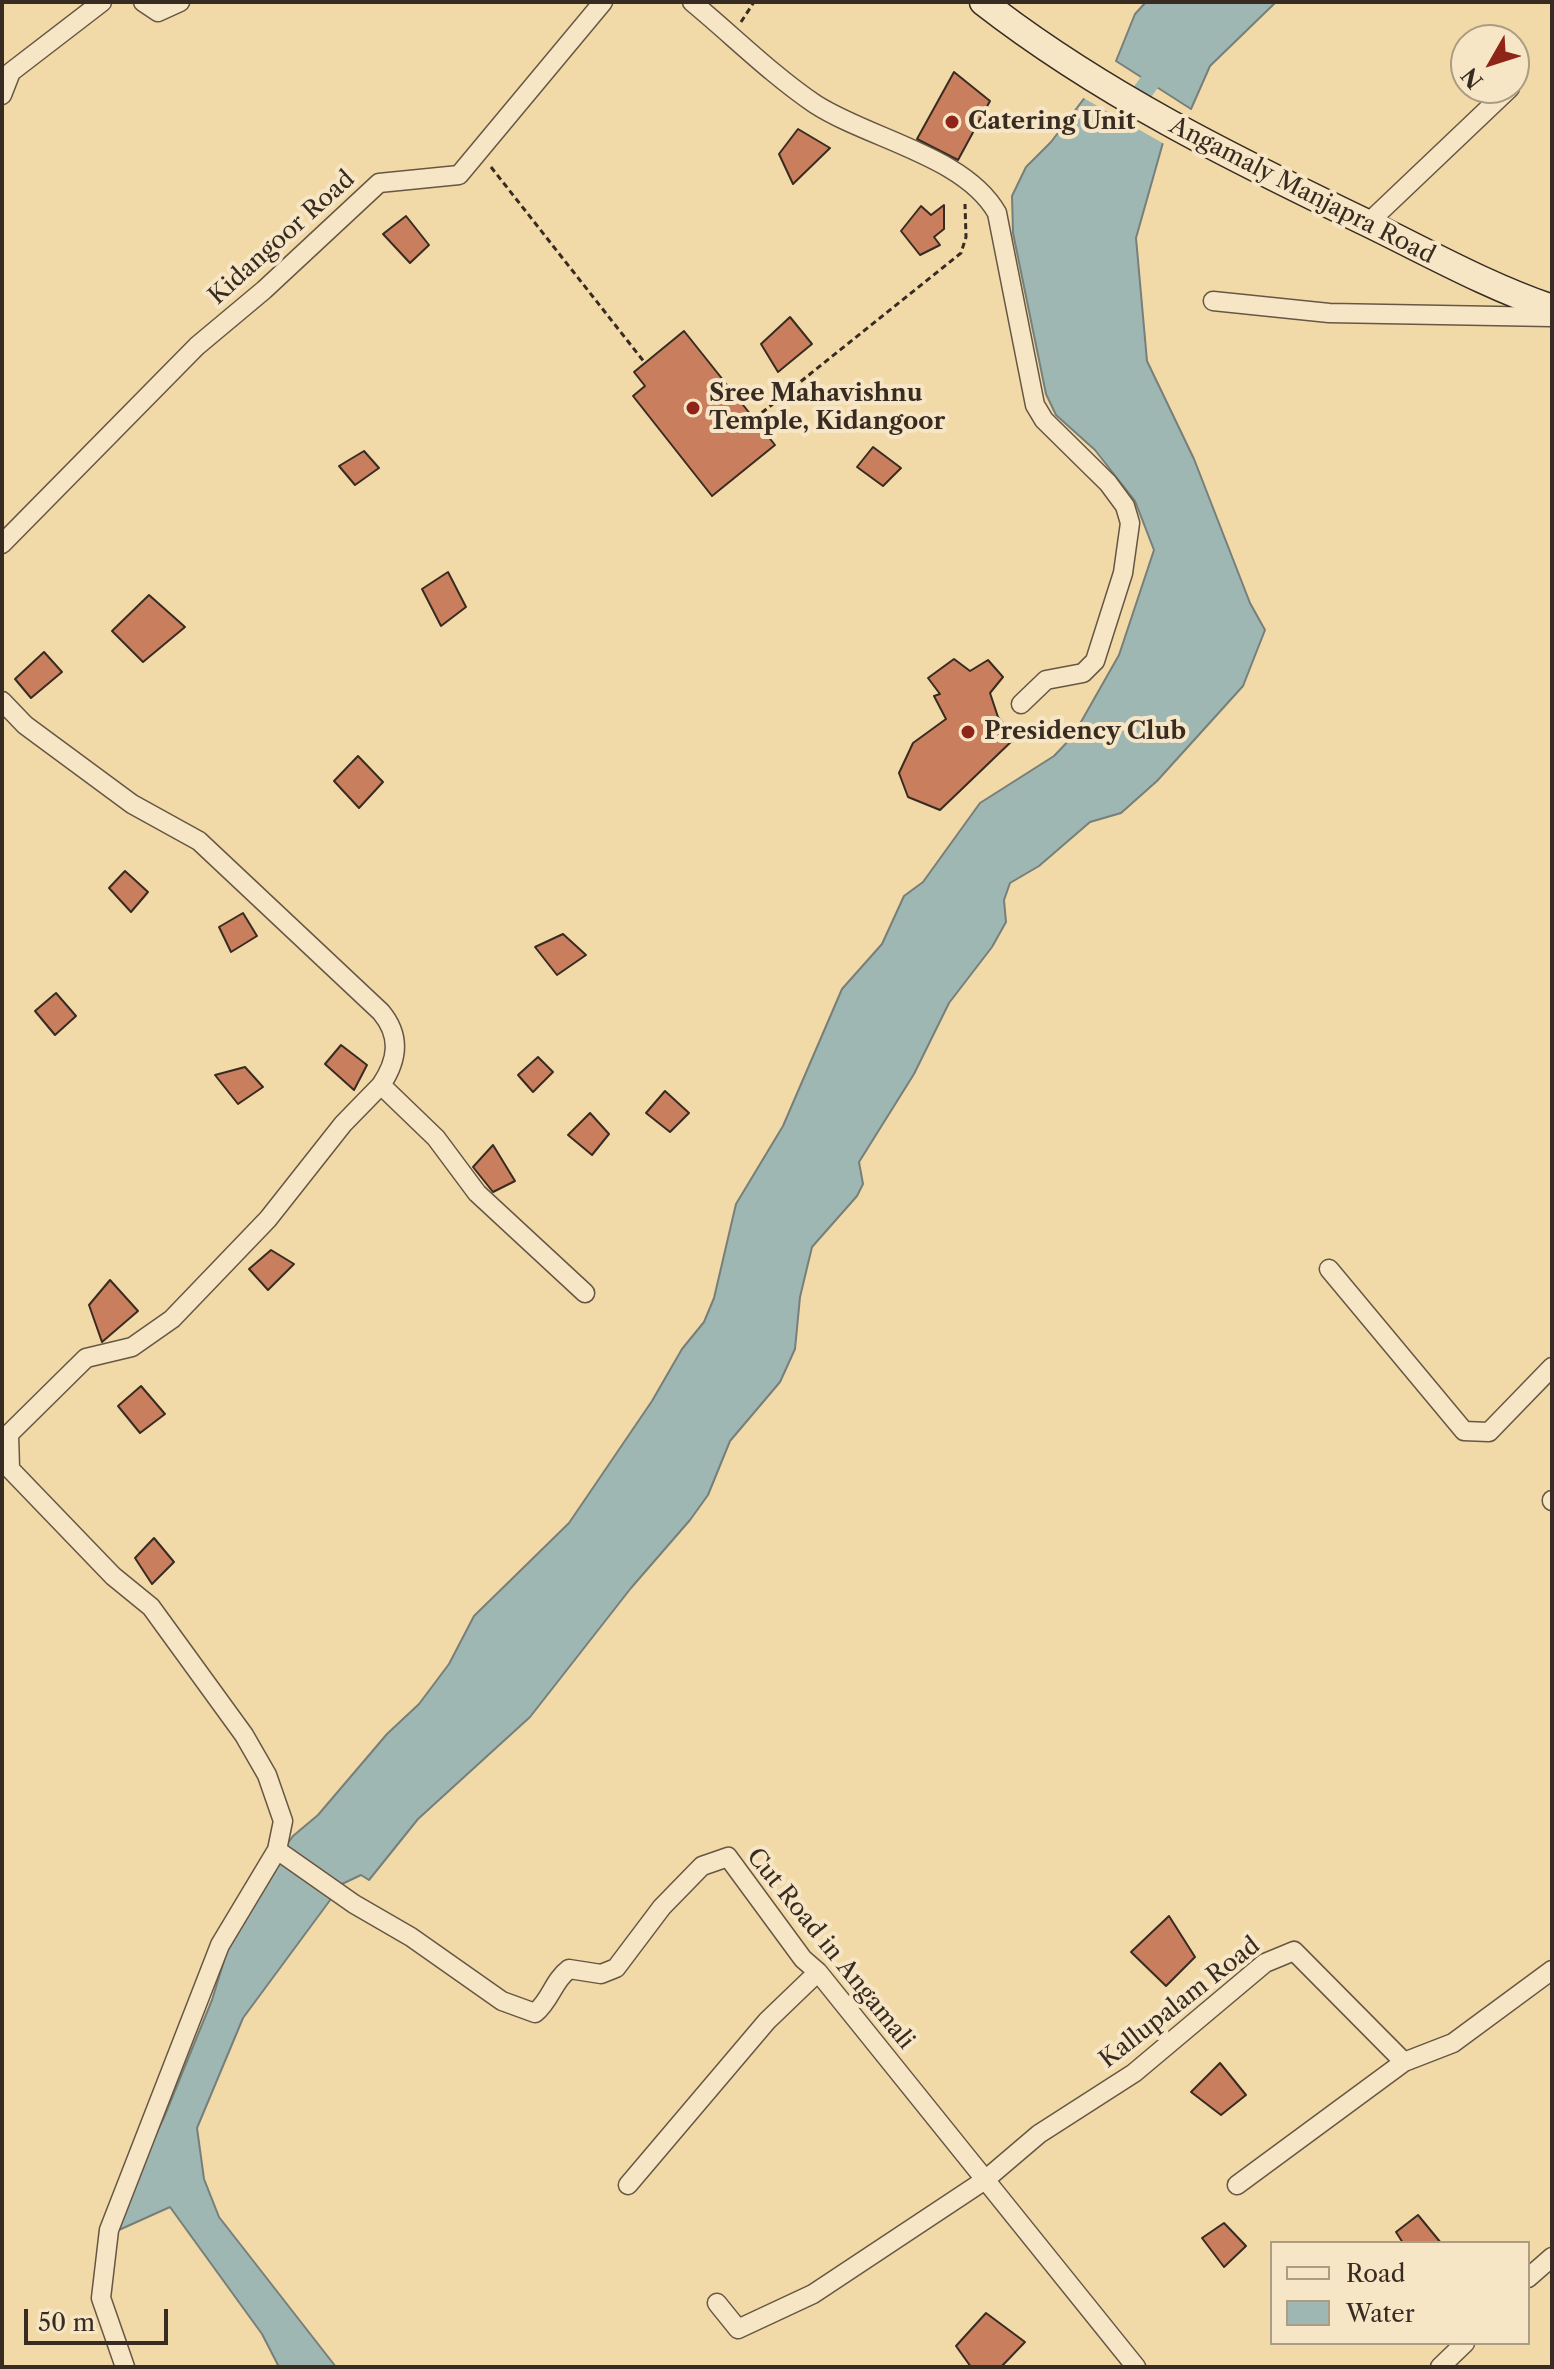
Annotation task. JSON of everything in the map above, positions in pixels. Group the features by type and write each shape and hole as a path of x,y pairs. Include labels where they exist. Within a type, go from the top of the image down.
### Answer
{"main road":[{"name":"Angamaly Manjapra Road","path":"983,2 1036,43 1170,125 1279,183 1368,223 1442,262 1552,308"}],"street":[{"path":"2,95 6,81 17,66 102,2"},
{"path":"143,2 158,12 180,2"},
{"name":"Kidangoor Road","path":"2,544 197,346 264,290 379,183 459,175 603,2"},
{"path":"692,2 818,105 956,173 991,202 997,213 1035,405 1044,420 1108,483 1125,506 1130,523 1123,573 1095,661 1083,673 1046,680 1021,704"},
{"path":"1368,223 1493,104"},
{"path":"1213,301 1329,313 1552,317"},
{"path":"2,701 25,725 132,804 199,841 381,1012 396,1040 393,1062 381,1085 343,1124 268,1219 172,1319 132,1347 86,1358 9,1434 10,1469 113,1576 151,1607 244,1735 267,1775 283,1821 277,1850 220,1945 109,2230 101,2298 125,2367"},
{"path":"381,1085 436,1138 477,1193 585,1293"},
{"path":"1329,1269 1464,1431 1489,1432 1552,1367"},
{"name":"Cut Road in Angamali","path":"277,1850 354,1904 411,1937 502,2001 535,2013 547,2003 559,1977 569,1969 601,1974 616,1968 662,1907 702,1866 728,1857 803,1959 818,1972 1136,2367"},
{"name":"Kallupalam Road","path":"985,2180 1039,2134 1134,2073 1265,1963 1283,1954 1294,1951 1404,2062"},
{"path":"1237,2185 1404,2062 1453,2043 1552,1970"},
{"path":"628,2185 767,2021 818,1972"},
{"path":"717,2303 738,2329 776,2312 813,2294 985,2180"},
{"path":"1530,2276 1552,2257"},
{"path":"1440,2367 1463,2345"}],"path":[{"path":"732,35 754,2"},
{"path":"478,151 645,363"},
{"path":"754,419 961,253 968,215 956,173"}],"water":[{"path":"1146,2 1276,2 1210,66 1191,109 1116,61 1135,14"},
{"path":"1089,92 1164,139 1136,238 1147,361 1194,459 1250,603 1265,630 1243,686 1157,781 1121,813 1090,822 1039,866 1010,883 1004,900 1006,922 992,947 949,1003 914,1074 859,1162 863,1184 857,1196 812,1247 800,1297 795,1349 780,1382 730,1441 708,1495 690,1520 631,1588 530,1717 418,1819 369,1880 361,1875 342,1884 243,2018 197,2128 204,2179 219,2217 336,2367 279,2367 262,2334 170,2207 110,2234 165,2115 212,2000 239,1912 293,1836 318,1815 387,1734 419,1704 449,1664 474,1616 569,1523 652,1401 682,1349 704,1322 714,1298 736,1204 783,1126 842,989 882,944 904,896 923,882 980,803 1054,756 1073,736 1119,655 1154,550 1135,501 1095,450 1056,415 1046,394 1013,233 1012,196 1026,167 1051,142"}],"pier":[{"path":"1087,89 1166,136 1166,145 1080,96"}],"building":[{"name":"Catering Unit","path":"954,72 990,101 958,160 917,139"},
{"path":"798,129 830,148 793,184 779,154"},
{"path":"944,205 944,229 934,237 940,245 920,255 901,231 921,206 931,215"},
{"path":"406,216 429,245 410,263 383,234"},
{"path":"790,317 812,344 778,372 761,344"},
{"name":"Sree Mahavishnu Temple, Kidangoor","path":"684,331 775,445 712,496 633,396 645,386 634,372"},
{"path":"873,447 901,468 883,486 857,467"},
{"path":"364,451 379,468 355,485 339,466"},
{"path":"448,572 466,607 441,626 422,589"},
{"path":"149,595 185,627 143,662 112,631"},
{"path":"44,652 62,672 31,698 15,679"},
{"name":"Presidency Club","path":"954,659 970,671 988,660 1003,677 990,693 998,717 1015,738 940,810 908,797 899,773 913,743 946,719 934,696 940,694 928,678"},
{"path":"358,756 383,782 359,808 334,781"},
{"path":"125,871 148,892 131,912 109,888"},
{"path":"243,913 257,936 231,952 219,927"},
{"path":"563,934 586,955 557,975 535,947"},
{"path":"56,993 76,1016 55,1035 35,1011"},
{"path":"341,1045 367,1065 354,1090 325,1064"},
{"path":"538,1057 553,1072 533,1092 518,1075"},
{"path":"245,1067 263,1087 238,1104 215,1075"},
{"path":"665,1091 689,1113 670,1132 646,1113"},
{"path":"590,1113 609,1134 592,1155 568,1135"},
{"path":"493,1145 515,1181 493,1192 473,1167"},
{"path":"271,1250 294,1264 268,1290 249,1269"},
{"path":"110,1280 138,1311 102,1342 89,1305"},
{"path":"141,1386 165,1414 140,1433 118,1406"},
{"path":"154,1538 174,1562 152,1584 135,1558"},
{"path":"1169,1916 1195,1957 1166,1986 1131,1952"},
{"path":"1220,2063 1246,2095 1221,2115 1191,2092"},
{"path":"1418,2215 1439,2241 1402,2241 1396,2232"},
{"path":"1224,2223 1246,2246 1224,2267 1202,2238"},
{"path":"986,2313 1025,2342 1001,2367 971,2367 956,2346"}],"waterway":[{"path":"1127,113 1165,61"}],"place":[{"name":"Catering Unit","path":"952,122"},
{"name":"Sree Mahavishnu Temple, Kidangoor","path":"693,408"},
{"name":"Presidency Club","path":"968,732"}]}
